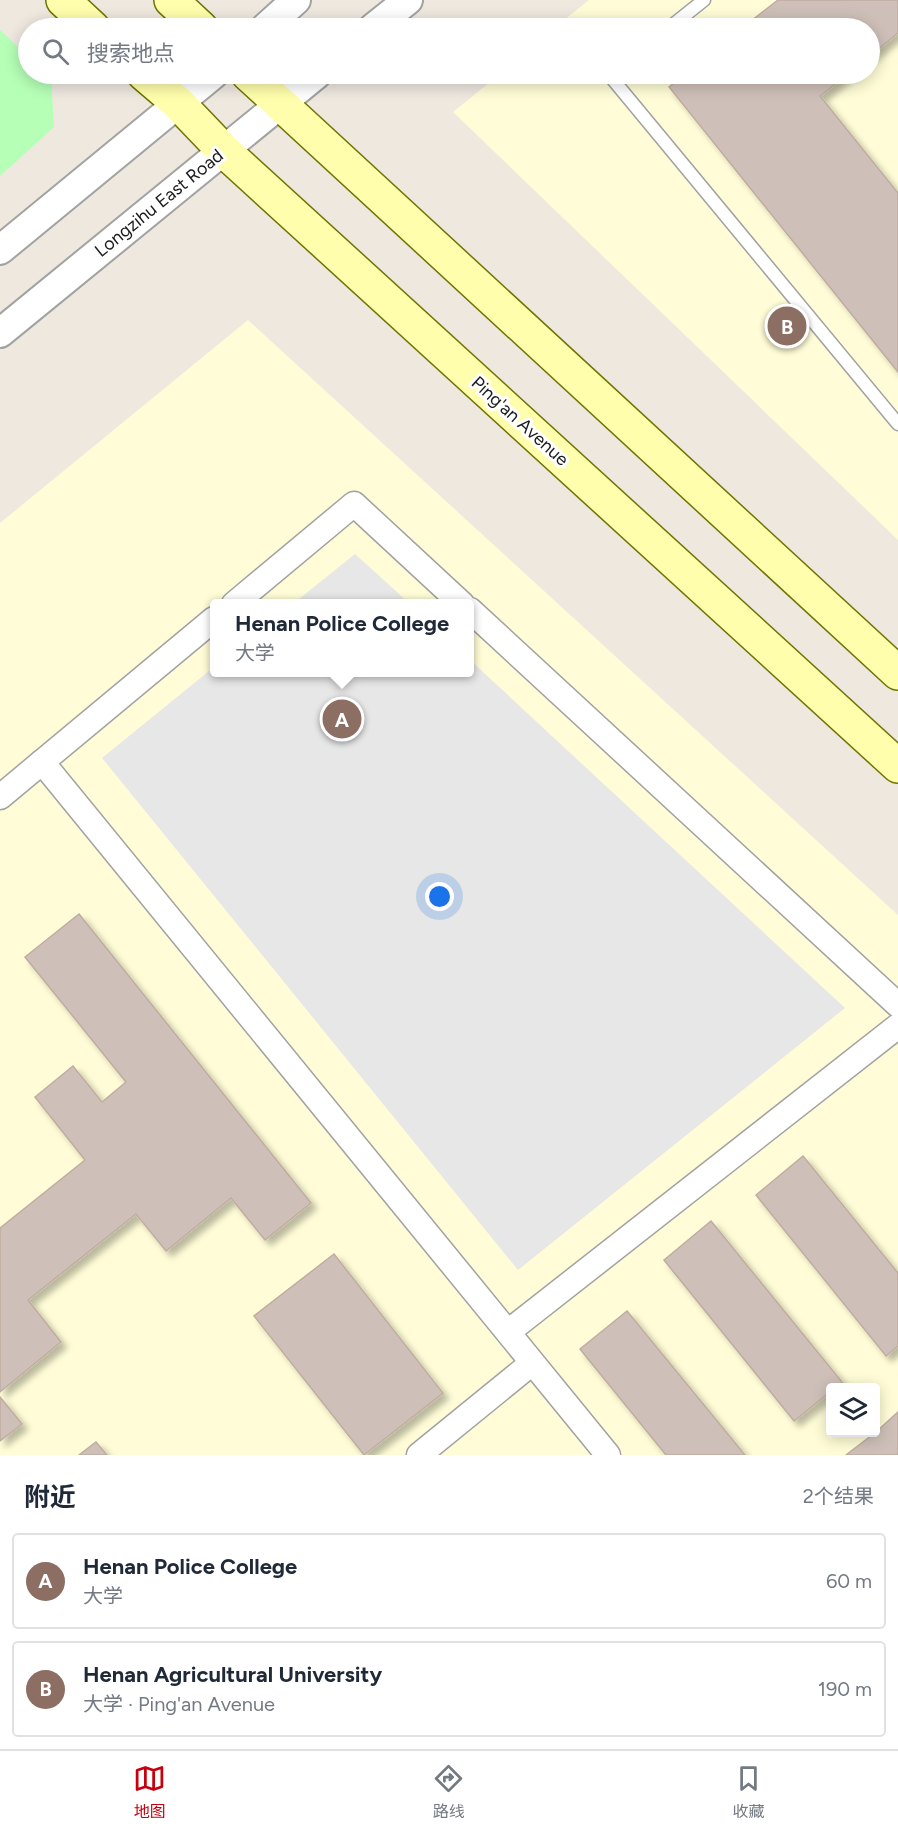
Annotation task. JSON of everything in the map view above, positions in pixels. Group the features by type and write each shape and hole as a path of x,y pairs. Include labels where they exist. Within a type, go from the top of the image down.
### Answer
{"main road":[{"path":"63,0 82,18"},
{"path":"171,0 190,18"},
{"name":"Ping'an Avenue","path":"156,84 178,103 223,150 898,766"},
{"path":"259,84 898,673"}],"street":[{"path":"276,18 296,0"},
{"path":"386,18 408,0"},
{"path":"0,250 202,84"},
{"name":"Longzihu East Road","path":"0,333 305,84"},
{"path":"239,599 354,504 458,599"},
{"path":"474,614 898,1005"},
{"path":"0,797 210,622"},
{"path":"42,762 608,1455"},
{"path":"508,1332 898,1026"},
{"path":"419,1455 532,1363"}],"lane":[{"path":"682,18 704,0"},
{"path":"617,84 898,424"}],"shaded area":[{"path":"589,0 898,0 898,540 453,112 488,84 880,84 880,18 566,18"},
{"path":"248,320 898,915 898,1455 0,1455 0,523"},
{"path":"355,554 405,599 299,599"},
{"path":"474,664 845,1008 518,1270 102,758 210,670 210,677 474,677"}],"green space":[{"path":"0,30 18,47 18,84 51,84 54,127 0,176"}],"building":[{"path":"778,0 898,0 898,33 880,48 880,18 755,18"},
{"path":"673,84 835,84 820,96 898,193 898,372 669,87"},
{"path":"79,914 311,1203 265,1240 231,1198 166,1251 136,1214 28,1300 61,1342 0,1392 0,1228 85,1160 35,1097 73,1066 102,1102 126,1082 25,957"},
{"path":"803,1156 898,1273 898,1346 886,1356 756,1195"},
{"path":"711,1221 842,1382 826,1383 826,1395 794,1421 664,1260"},
{"path":"334,1254 443,1393 364,1455 254,1316"},
{"path":"627,1311 745,1455 666,1455 580,1349"},
{"path":"0,1397 22,1424 0,1441"},
{"path":"898,1412 898,1455 846,1455 869,1437 880,1437 880,1428"},
{"path":"96,1442 107,1455 79,1455"}],"place":[{"name":"Henan Agricultural University","path":"787,326"},
{"name":"Henan Police College","path":"342,719"}]}
